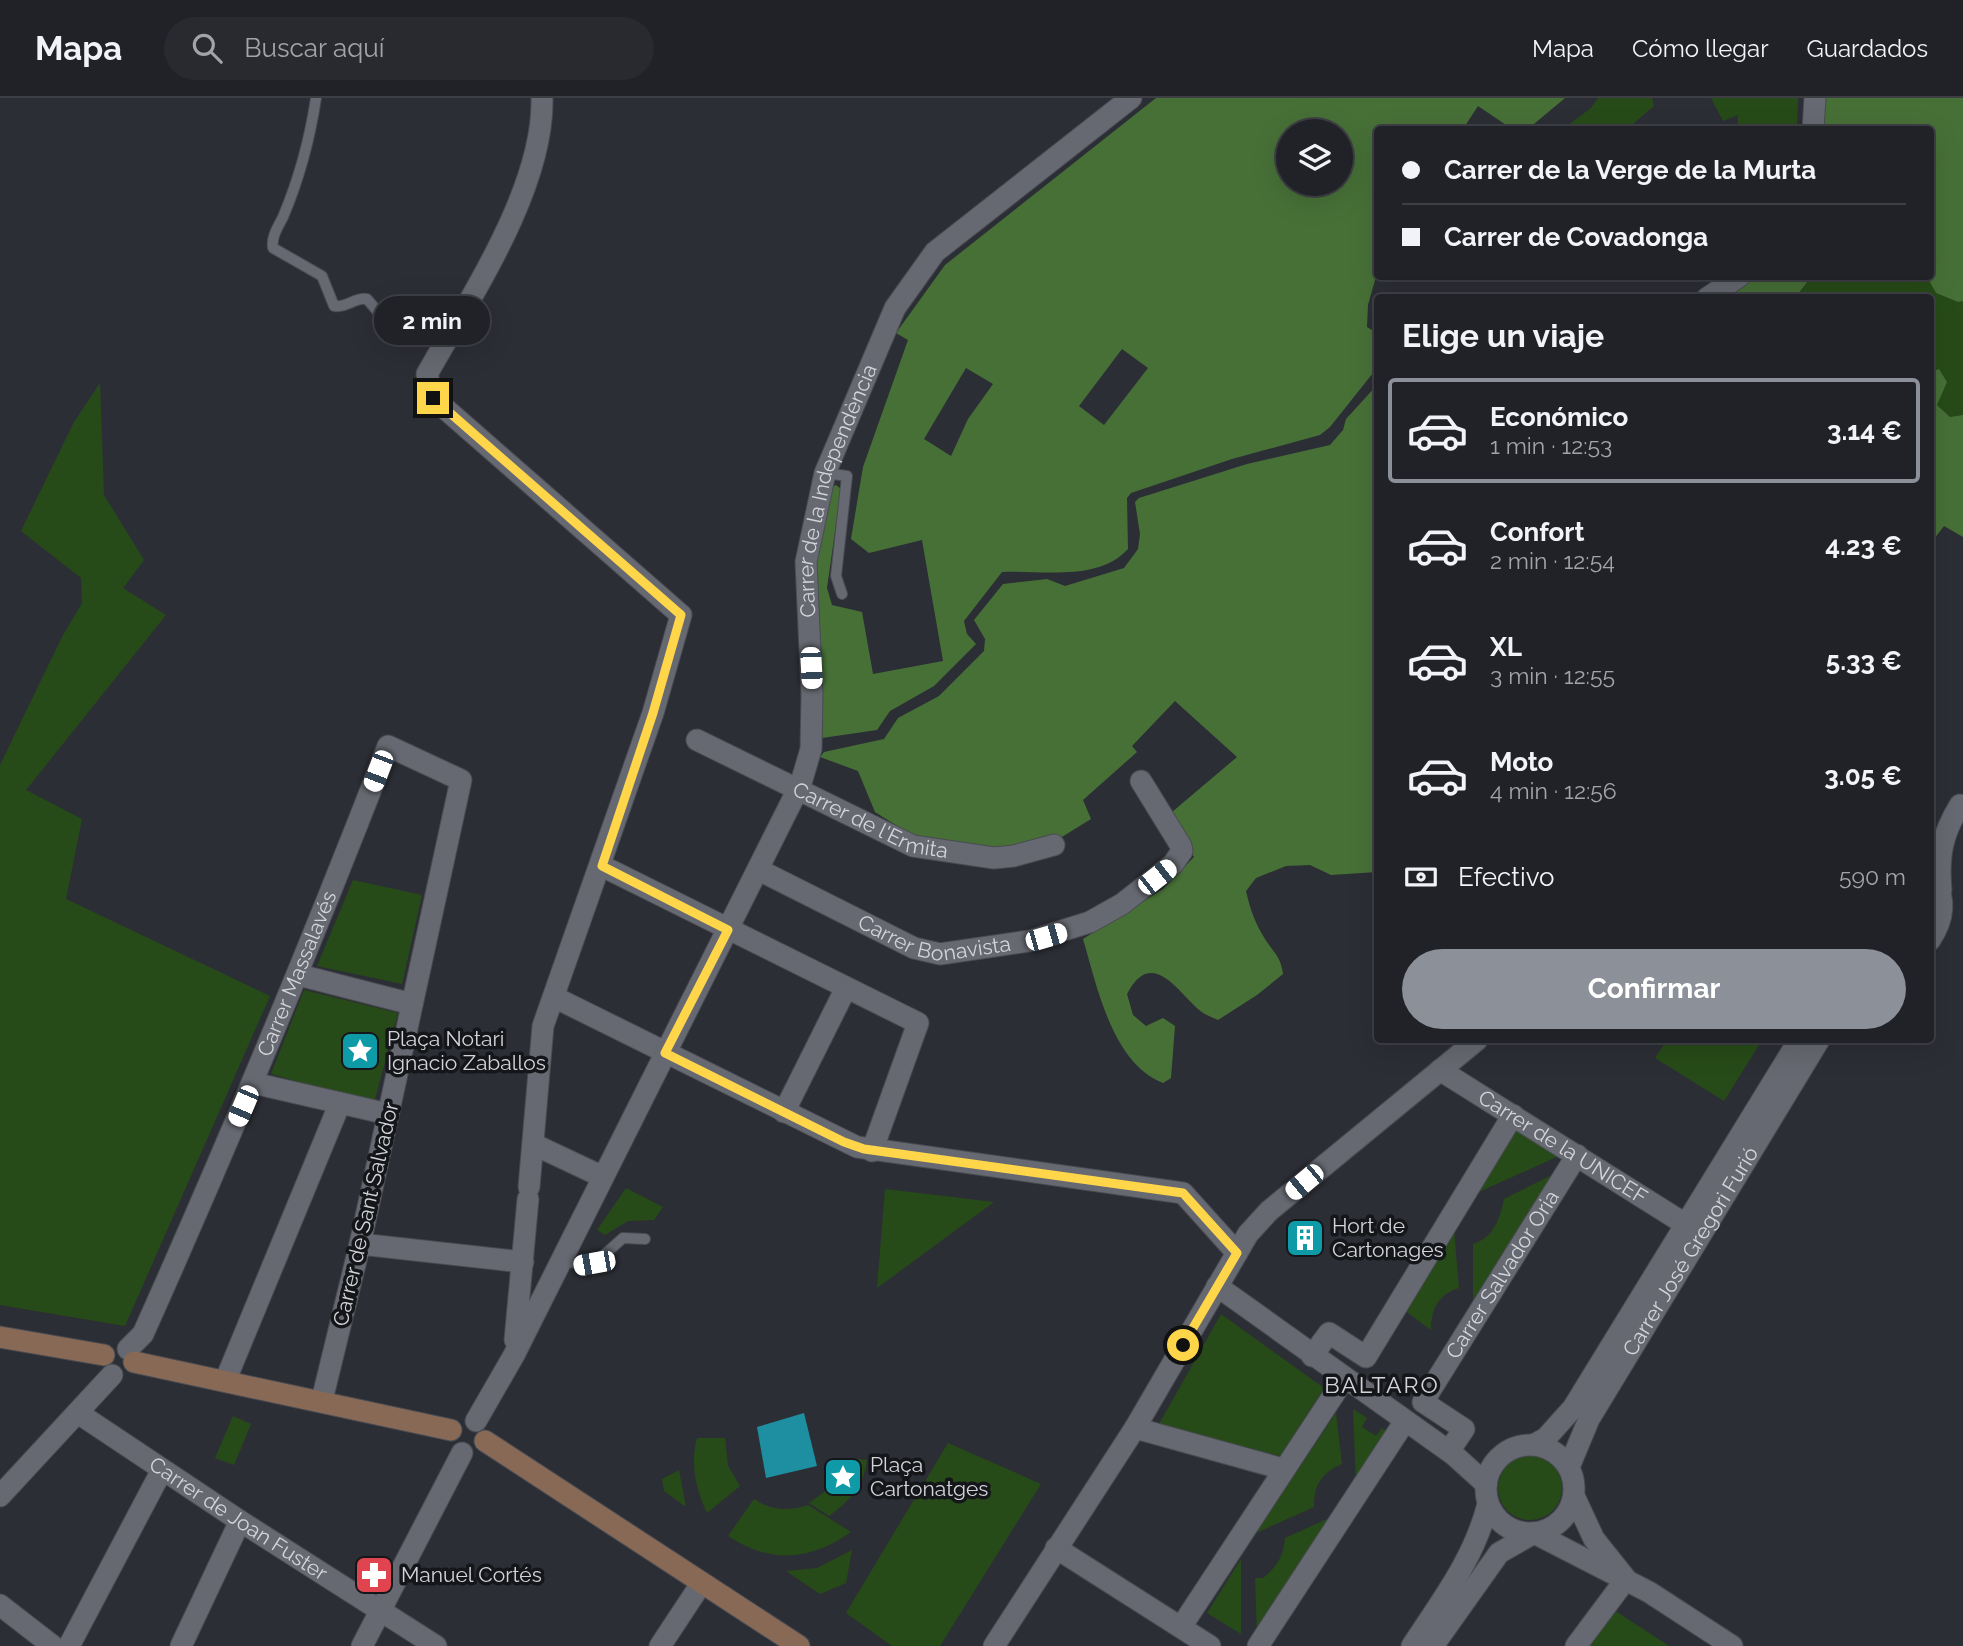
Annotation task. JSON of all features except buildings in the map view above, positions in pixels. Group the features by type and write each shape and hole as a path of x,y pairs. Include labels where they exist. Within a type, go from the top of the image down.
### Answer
{"street":[{"path":"514,1355 543,1026 602,866 653,713 681,615 433,398 427,374 523,194 542,116 542,98"},
{"name":"Carrer de la Independència","path":"476,1421 514,1355 759,870 796,790 811,749 812,695 806,562 825,473 895,308 935,252 1131,98"},
{"path":"1813,126 1815,98"},
{"path":"1713,294 1734,280"},
{"name":"Carrer de l'Ermita","path":"697,740 913,846 994,858 1014,856 1054,845"},
{"name":"Carrer de Sant Salvador","path":"322,1400 360,1244 461,780 388,746"},
{"name":"Carrer Massalavés","path":"131,1355 144,1334 299,975 388,746"},
{"name":"Carrer Bonavista","path":"759,870 914,948 940,954 1063,933 1122,904 1173,864 1182,851 1141,781"},
{"path":"1934,819 1962,804"},
{"path":"1934,934 1940,926 1943,908 1936,881 1942,841 1962,804"},
{"path":"602,866 918,1023 872,1151"},
{"path":"299,975 412,1004"},
{"path":"784,1112 846,988"},
{"path":"554,997 844,1142 872,1151 1183,1193 1237,1253"},
{"path":"994,1646 1135,1429 1248,1234 1269,1212 1473,1043"},
{"name":"Carrer José Gregori Furió","path":"1535,1444 1546,1438 1573,1408 1797,1043"},
{"name":"Carrer José Gregori Furió","path":"1569,1467 1589,1419 1817,1043"},
{"name":"Carrer de la UNICEF","path":"1440,1070 1685,1224"},
{"path":"253,1083 388,1114"},
{"path":"226,1379 340,1102"},
{"path":"1312,1356 1329,1333 1366,1357 1513,1115"},
{"path":"533,1144 603,1177"},
{"name":"Carrer Salvador Oria","path":"1452,1453 1464,1429 1423,1402 1577,1155"},
{"path":"360,1244 523,1262"},
{"path":"1217,1286 1344,1379 1452,1453 1487,1494 1506,1526 1519,1532 1534,1533 1603,1571 1626,1579 1732,1646"},
{"path":"0,1337 108,1365 126,1374 131,1355 452,1430"},
{"path":"0,1496 78,1413 108,1365"},
{"path":"1181,1627 1344,1379"},
{"name":"Carrer de Joan Fuster","path":"78,1413 240,1521 436,1646"},
{"path":"464,1419 476,1421 484,1430 485,1441 478,1451 462,1453 451,1441 452,1430 464,1419"},
{"path":"1258,1646 1405,1421"},
{"path":"1135,1429 1283,1469"},
{"path":"485,1441 799,1646"},
{"path":"1452,1453 1498,1458 1515,1447 1535,1444 1555,1452 1569,1467 1574,1496 1594,1539 1626,1579"},
{"path":"362,1646 462,1453"},
{"path":"1412,1646 1468,1562 1480,1538 1487,1494 1498,1458"},
{"path":"69,1646 162,1469"},
{"path":"1433,1646 1499,1552 1560,1521 1569,1510 1574,1496"},
{"path":"181,1646 240,1521"},
{"path":"1056,1548 1210,1646"},
{"path":"1576,1646 1626,1579"},
{"path":"660,1646 701,1584"},
{"path":"0,1605 53,1646"}],"lane":[{"path":"316,98 309,138 289,201 273,239 273,248 322,276 334,306 345,306 362,298 367,299 391,327 396,329 438,318 453,327"},
{"path":"825,473 847,476 836,576 842,594"},
{"path":"561,1259 577,1266 594,1263 623,1238 645,1239"}],"green space":[{"path":"1156,98 1565,98 1532,126 1508,126 1478,106 1465,126 1374,126 1375,280 1368,305 1367,327 1374,331 1374,372 1330,427 1320,435 1232,459 1131,493 1127,498 1128,549 1116,559 1101,566 1069,572 1002,572 964,621 967,634 976,644 934,686 890,711 877,730 822,738 815,558 829,489 836,485 841,489 827,588 832,605 862,612 873,674 943,661 922,540 869,553 851,539 863,467 908,340 896,333 945,265","holes":["1122,349 1148,368 1104,425 1079,406","966,368 993,384 968,419 951,456 924,439"]},
{"path":"1598,98 1652,98 1654,106 1631,126 1567,126 1591,108"},
{"path":"1711,98 1798,98 1797,126 1737,126 1738,115 1723,121"},
{"path":"1822,98 1963,98 1963,301 1958,302 1936,293 1929,280 1934,280 1934,126 1820,126"},
{"path":"1749,280 1809,280 1798,294 1730,294"},
{"path":"1809,280 1929,280 1936,293 1958,302 1963,301 1963,415 1950,417 1937,405 1939,369 1934,371 1934,294 1799,294"},
{"path":"1939,369 1947,382 1937,405 1950,417 1963,415 1963,537 1944,526 1934,539 1934,371"},
{"path":"100,383 104,495 144,560 123,588 166,615 26,790 82,819 66,899 270,996 125,1326 0,1305 0,765 62,637 82,603 81,578 21,531 74,422"},
{"path":"1374,388 1374,872 1331,875 1310,865 1286,866 1256,878 1246,891 1249,904 1258,927 1279,959 1283,974 1257,995 1218,1020 1200,1011 1163,977 1154,973 1145,974 1136,981 1127,994 1133,1015 1146,1026 1163,1018 1175,1026 1171,1078 1163,1083 1145,1073 1119,1041 1101,1000 1083,939 1163,889 1194,857 1165,818 1237,757 1175,701 1132,746 1137,752 1083,800 1091,819 1057,840 991,855 910,834 875,812 858,771 820,757 824,752 884,739 898,718 939,696 984,651 985,639 974,620 1003,584 1047,579 1065,586 1124,568 1138,549 1140,534 1135,502 1139,498 1247,464 1330,445 1343,430 1346,419"},
{"path":"353,880 422,895 402,984 317,966"},
{"path":"304,990 398,1013 374,1103 271,1074"},
{"path":"1665,1043 1760,1043 1724,1101 1655,1058"},
{"path":"1516,1128 1561,1155 1472,1195"},
{"path":"1560,1171 1473,1313 1473,1244 1491,1232 1498,1220 1504,1199"},
{"path":"626,1188 663,1207 654,1220 628,1221 605,1235 597,1230"},
{"path":"885,1189 994,1202 877,1288"},
{"path":"1454,1230 1459,1288 1446,1294 1437,1304 1432,1316 1431,1330 1404,1310"},
{"path":"1221,1314 1324,1388 1280,1456 1159,1424"},
{"path":"1353,1409 1367,1418 1362,1427 1376,1436 1382,1428 1392,1435 1356,1485"},
{"path":"1336,1413 1342,1464 1329,1471 1320,1481 1315,1492 1314,1507 1256,1533"},
{"path":"233,1416 251,1424 234,1465 215,1458"},
{"path":"697,1438 725,1438 728,1466 740,1486 707,1513 695,1476"},
{"path":"948,1443 1041,1484 940,1646 892,1646 846,1613"},
{"path":"1524,1456 1536,1456 1553,1465 1560,1476 1560,1500 1553,1511 1536,1520 1524,1520 1512,1515 1503,1506 1498,1494 1498,1482 1503,1470 1512,1461"},
{"path":"847,1458 867,1460 863,1477 843,1505 829,1516 809,1503 834,1485"},
{"path":"679,1470 686,1507 664,1491 662,1479"},
{"path":"754,1499 766,1506 780,1509 808,1505 851,1532 836,1542 805,1553 775,1555 759,1551 728,1536"},
{"path":"1336,1515 1257,1636 1255,1578 1263,1578 1276,1565 1285,1538"},
{"path":"852,1550 846,1583 820,1594 786,1571 817,1568"},
{"path":"1241,1559 1241,1634 1207,1613"},
{"path":"1614,1610 1669,1646 1587,1646"}],"water":[{"path":"804,1413 817,1466 766,1478 757,1427"}],"place":[{"name":"Plaça Notari Ignacio Zaballos","path":"360,1051"},
{"name":"Hort de Cartonages","path":"1305,1238"},
{"name":"Plaça Cartonatges","path":"843,1477"},
{"name":"Manuel Cortés","path":"374,1575"}],"district":[{"name":"BALTARO","path":"1382,1385"}],"route":[{"path":"433,398 681,615 653,713 602,866 728,930 665,1053 844,1142 864,1149 1183,1193 1237,1253 1183,1345"}]}
